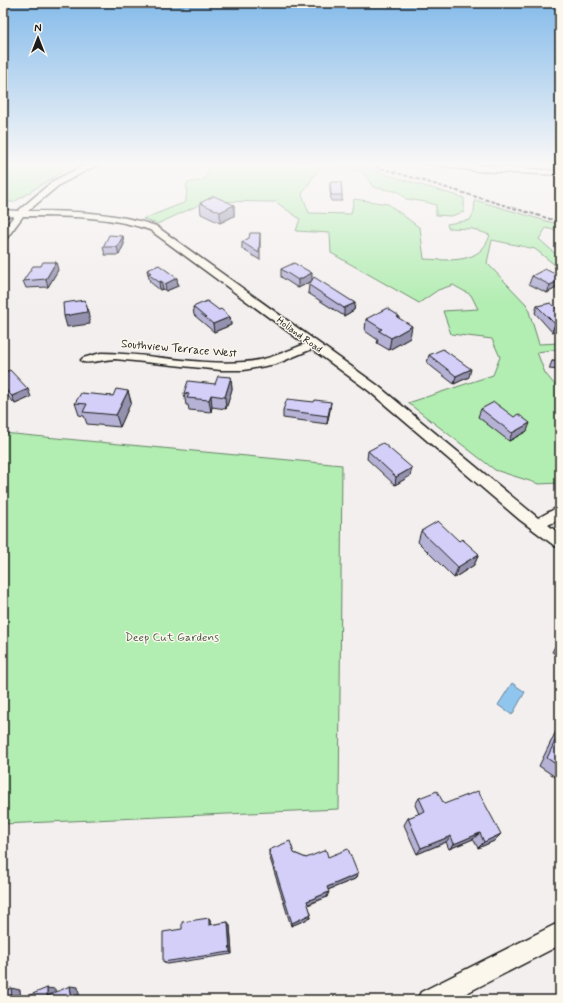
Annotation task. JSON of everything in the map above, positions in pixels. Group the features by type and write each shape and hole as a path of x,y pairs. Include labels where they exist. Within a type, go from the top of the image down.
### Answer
{"street":[{"path":"3,237 19,213 23,210"},
{"name":"Holland Road","path":"3,213 111,217 147,226 162,234 373,388 537,525 560,542"},
{"name":"Southview Terrace West","path":"87,360 101,356 115,356 221,366 244,366 277,359 314,344"},
{"path":"537,525 560,512"},
{"path":"429,1000 560,933"}],"green space":[{"path":"166,210 188,210 157,224 143,219"},
{"path":"287,210 308,210 309,213 351,214 352,210 396,210 420,228 424,259 444,260 463,259 472,256 486,245 490,235 473,229 448,228 447,224 470,220 474,210 508,210 560,225 560,232 546,228 539,239 560,258 560,269 535,249 492,240 487,263 527,305 539,344 560,343 560,349 537,352 545,373 560,391 560,483 539,484 495,470 408,403 493,375 500,357 492,339 451,334 443,311 478,309 471,295 453,285 438,290 419,303 331,253 330,233 296,231 300,219"},
{"path":"436,210 464,210 464,212 451,216 436,215"},
{"name":"Deep Cut Gardens","path":"3,433 342,465 339,809 3,824"}],"water":[{"path":"512,683 525,692 512,715 498,705"}],"building":[{"path":"215,210 224,210 220,212"},
{"path":"250,233 260,233 259,253 242,242 249,238"},
{"path":"109,235 123,236 117,247 103,247"},
{"path":"43,262 56,262 46,279 23,281 33,266 41,266"},
{"path":"294,263 312,273 298,280 281,269"},
{"path":"159,265 177,278 165,284 161,281 159,282 148,274 151,273 147,270"},
{"path":"545,269 553,273 556,271 560,274 560,280 550,285 532,276"},
{"path":"314,277 355,303 344,308 309,285"},
{"path":"85,300 87,312 64,316 63,303"},
{"path":"207,301 219,310 221,309 230,317 213,324 193,307"},
{"path":"551,303 560,312 560,323 555,324 537,306"},
{"path":"387,308 399,316 397,317 412,326 391,338 379,331 382,329 366,319"},
{"path":"443,349 471,369 456,376 429,355"},
{"path":"560,358 560,362 552,361"},
{"path":"10,370 28,389 12,396 3,387 3,373"},
{"path":"218,376 231,377 225,397 211,395 209,400 187,398 189,394 184,393 188,381 215,384"},
{"path":"116,389 128,391 116,415 83,412 87,404 75,403 81,393 113,396"},
{"path":"287,399 331,402 328,416 283,410"},
{"path":"494,402 514,417 518,414 530,423 512,433 481,409"},
{"path":"383,443 412,468 396,477 368,451"},
{"path":"438,521 459,541 462,539 479,554 458,567 421,531"},
{"path":"560,731 560,767 547,758"},
{"path":"437,791 444,804 478,791 501,834 484,842 480,833 454,844 451,836 421,848 408,818 425,811 419,798"},
{"path":"290,841 294,853 306,858 326,850 328,857 348,849 358,874 327,887 329,892 307,901 311,914 292,923 269,850"},
{"path":"209,918 209,925 228,922 230,952 163,962 163,932 182,929 182,922"},
{"path":"70,986 72,1000 18,1000 47,988 47,996"},
{"path":"11,988 12,1000 3,1000 3,992"}],"railway":[{"path":"519,210 560,222"}]}
